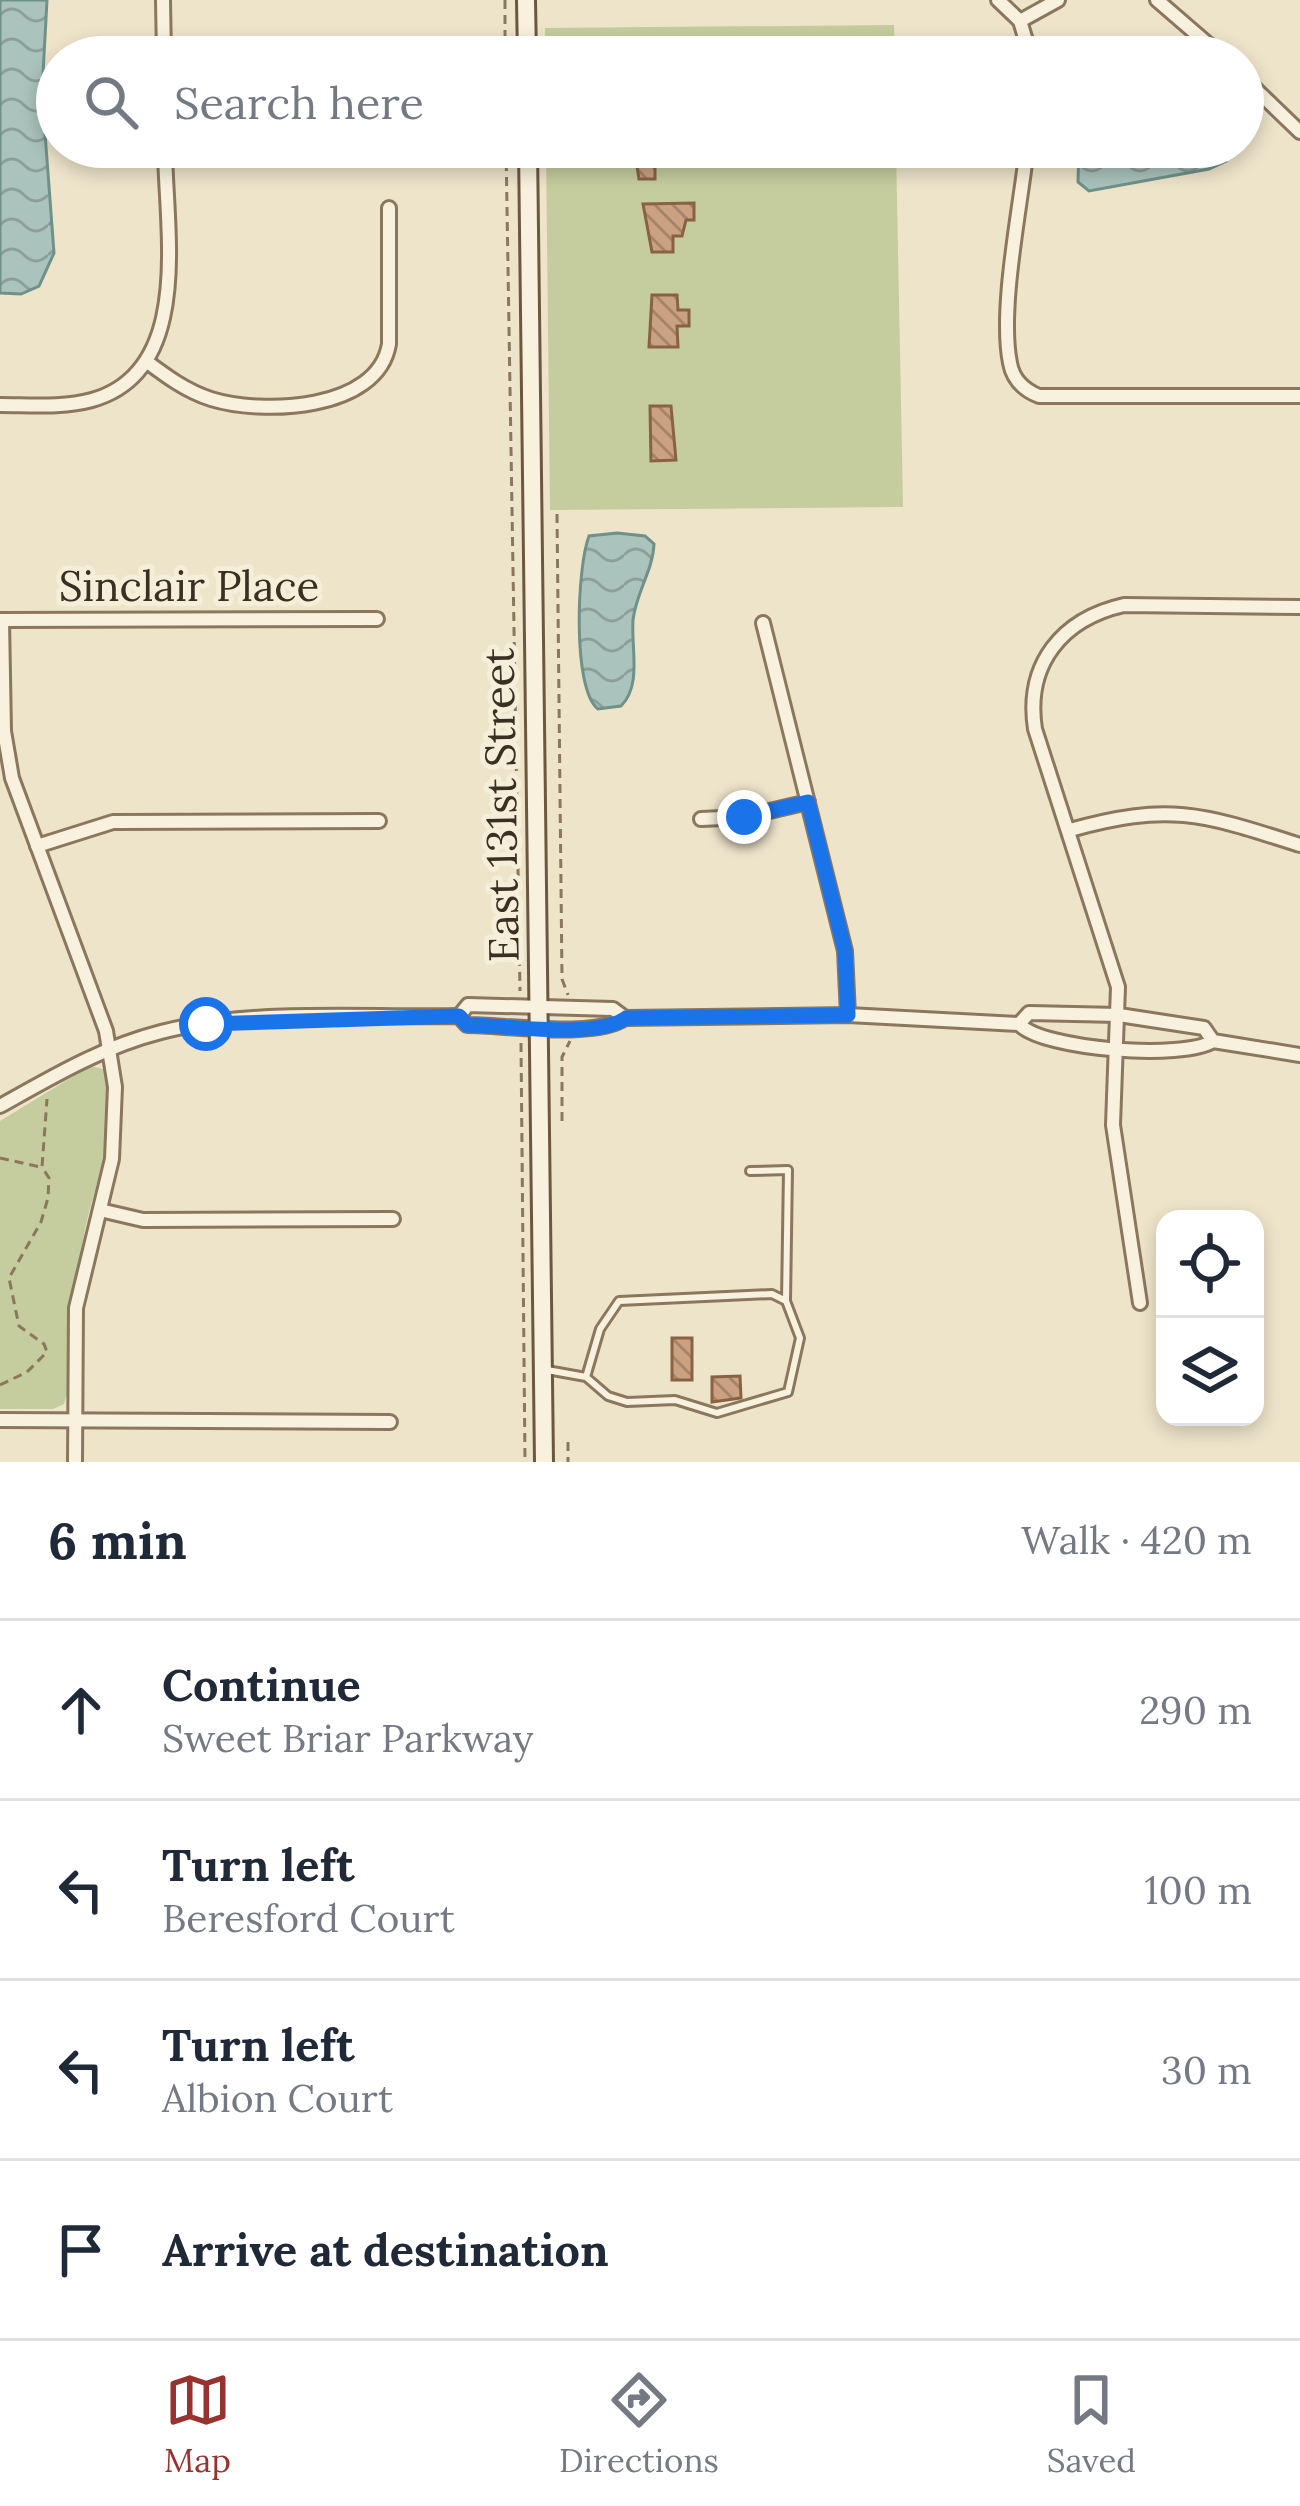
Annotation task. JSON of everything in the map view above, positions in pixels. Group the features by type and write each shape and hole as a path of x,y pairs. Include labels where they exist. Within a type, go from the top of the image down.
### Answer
{"street":[{"path":"163,0 164,36"},
{"path":"526,0 527,36"},
{"path":"998,0 1020,21 1025,36"},
{"path":"1020,21 1058,0"},
{"path":"1157,0 1198,36"},
{"path":"1264,98 1300,133"},
{"path":"0,405 93,400 116,390 146,362 159,339 165,311 165,168"},
{"name":"East 131st Street","path":"529,168 530,1026 544,1462"},
{"path":"1025,168 1008,332 1010,368 1024,389 1039,396 1300,396"},
{"path":"146,362 193,392 225,402 330,401 365,386 382,366 389,344 389,208"},
{"path":"1140,1303 1113,1125 1119,1015 1113,957 1032,710 1043,661 1069,628 1097,611 1124,605 1300,607"},
{"name":"Sinclair Place","path":"1,620 377,619"},
{"path":"1,620 6,749 110,1049 116,1124 76,1307 75,1462"},
{"path":"763,623 845,951 848,1015"},
{"path":"701,819 744,817 808,802"},
{"path":"1070,830 1143,811 1169,811 1227,821 1300,845"},
{"path":"38,846 113,822 379,821"},
{"path":"459,1016 468,1004 614,1009 626,1018"},
{"path":"1019,1024 1029,1013 1119,1015 1204,1028 1213,1041"},
{"path":"459,1016 467,1025 613,1027 626,1018 848,1015 1019,1024 1030,1035 1118,1049 1199,1050 1213,1041 1300,1055"},
{"path":"0,1106 110,1049 206,1024 459,1016"},
{"path":"100,1210 143,1220 393,1219"},
{"path":"0,1420 390,1422"}],"lane":[{"path":"543,1370 586,1377 608,1396 628,1402 675,1400 717,1413 758,1405 788,1392 800,1338 786,1301 788,1170 750,1171"},
{"path":"586,1377 600,1329 619,1301 772,1294 786,1301"}],"path":[{"path":"505,0 505,36"},
{"path":"507,168 530,1005"},
{"path":"557,514 562,980 568,988"},
{"path":"525,1462 530,1026"},
{"path":"562,1121 562,1058 570,1044"},
{"path":"0,1385 27,1372 47,1352 44,1344 19,1326 9,1278 45,1210 50,1178 42,1167 48,1079"},
{"path":"0,1158 42,1167"},
{"path":"568,1442 568,1462"}],"green space":[{"path":"894,25 894,36 545,36 545,28"},
{"path":"546,168 896,168 903,507 550,510"},
{"path":"90,1066 103,1069 110,1110 77,1275 67,1394 64,1404 53,1409 0,1409 0,1121"}],"water":[{"path":"0,0 47,0 45,36 36,36 36,168 48,168 54,253 39,286 21,294 0,293"},
{"path":"1078,168 1211,168 1089,191 1078,182"},
{"path":"589,536 645,536 654,544 633,620 631,688 621,706 598,709 584,678 581,654 582,573"}],"building":[{"path":"637,168 655,168 655,179 639,179"},
{"path":"694,203 694,220 686,220 682,236 673,236 673,252 652,252 643,204"},
{"path":"652,295 677,295 678,310 689,310 689,326 677,326 678,347 649,347"},
{"path":"650,406 671,406 676,460 651,461"},
{"path":"672,1338 692,1338 692,1380 672,1380"},
{"path":"740,1376 741,1398 712,1402 712,1377"}],"route":[{"path":"206,1024 459,1016 467,1025 569,1028 613,1027 626,1018 848,1015 845,951 808,802 744,817"}]}
